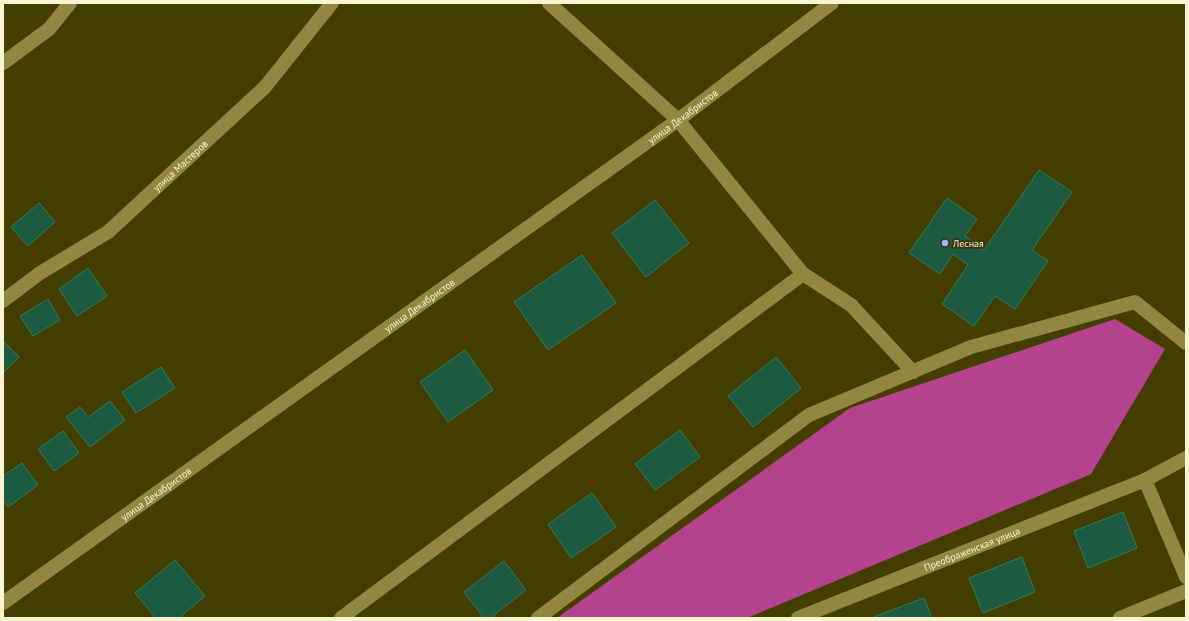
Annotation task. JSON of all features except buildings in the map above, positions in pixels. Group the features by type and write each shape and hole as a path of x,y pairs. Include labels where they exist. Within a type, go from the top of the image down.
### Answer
{"street":[{"path":"3,62 49,29 70,3"},
{"name":"улица Мастеров","path":"3,301 40,273 108,232 265,86 332,3"},
{"path":"549,3 678,120 803,274 851,305 913,372"},
{"name":"улица Декабристов","path":"3,603 678,120 832,3"},
{"path":"341,618 803,274"},
{"path":"538,618 809,415 970,348 1135,302 1186,343"},
{"name":"Преображенская улица","path":"798,618 1145,480 1186,458"},
{"path":"1145,480 1186,577"},
{"path":"1120,618 1186,591"}],"shaded area":[{"path":"1115,319 1165,349 1091,474 747,618 557,618 850,408"}],"place":[{"name":"Лесная","path":"945,243"}]}
